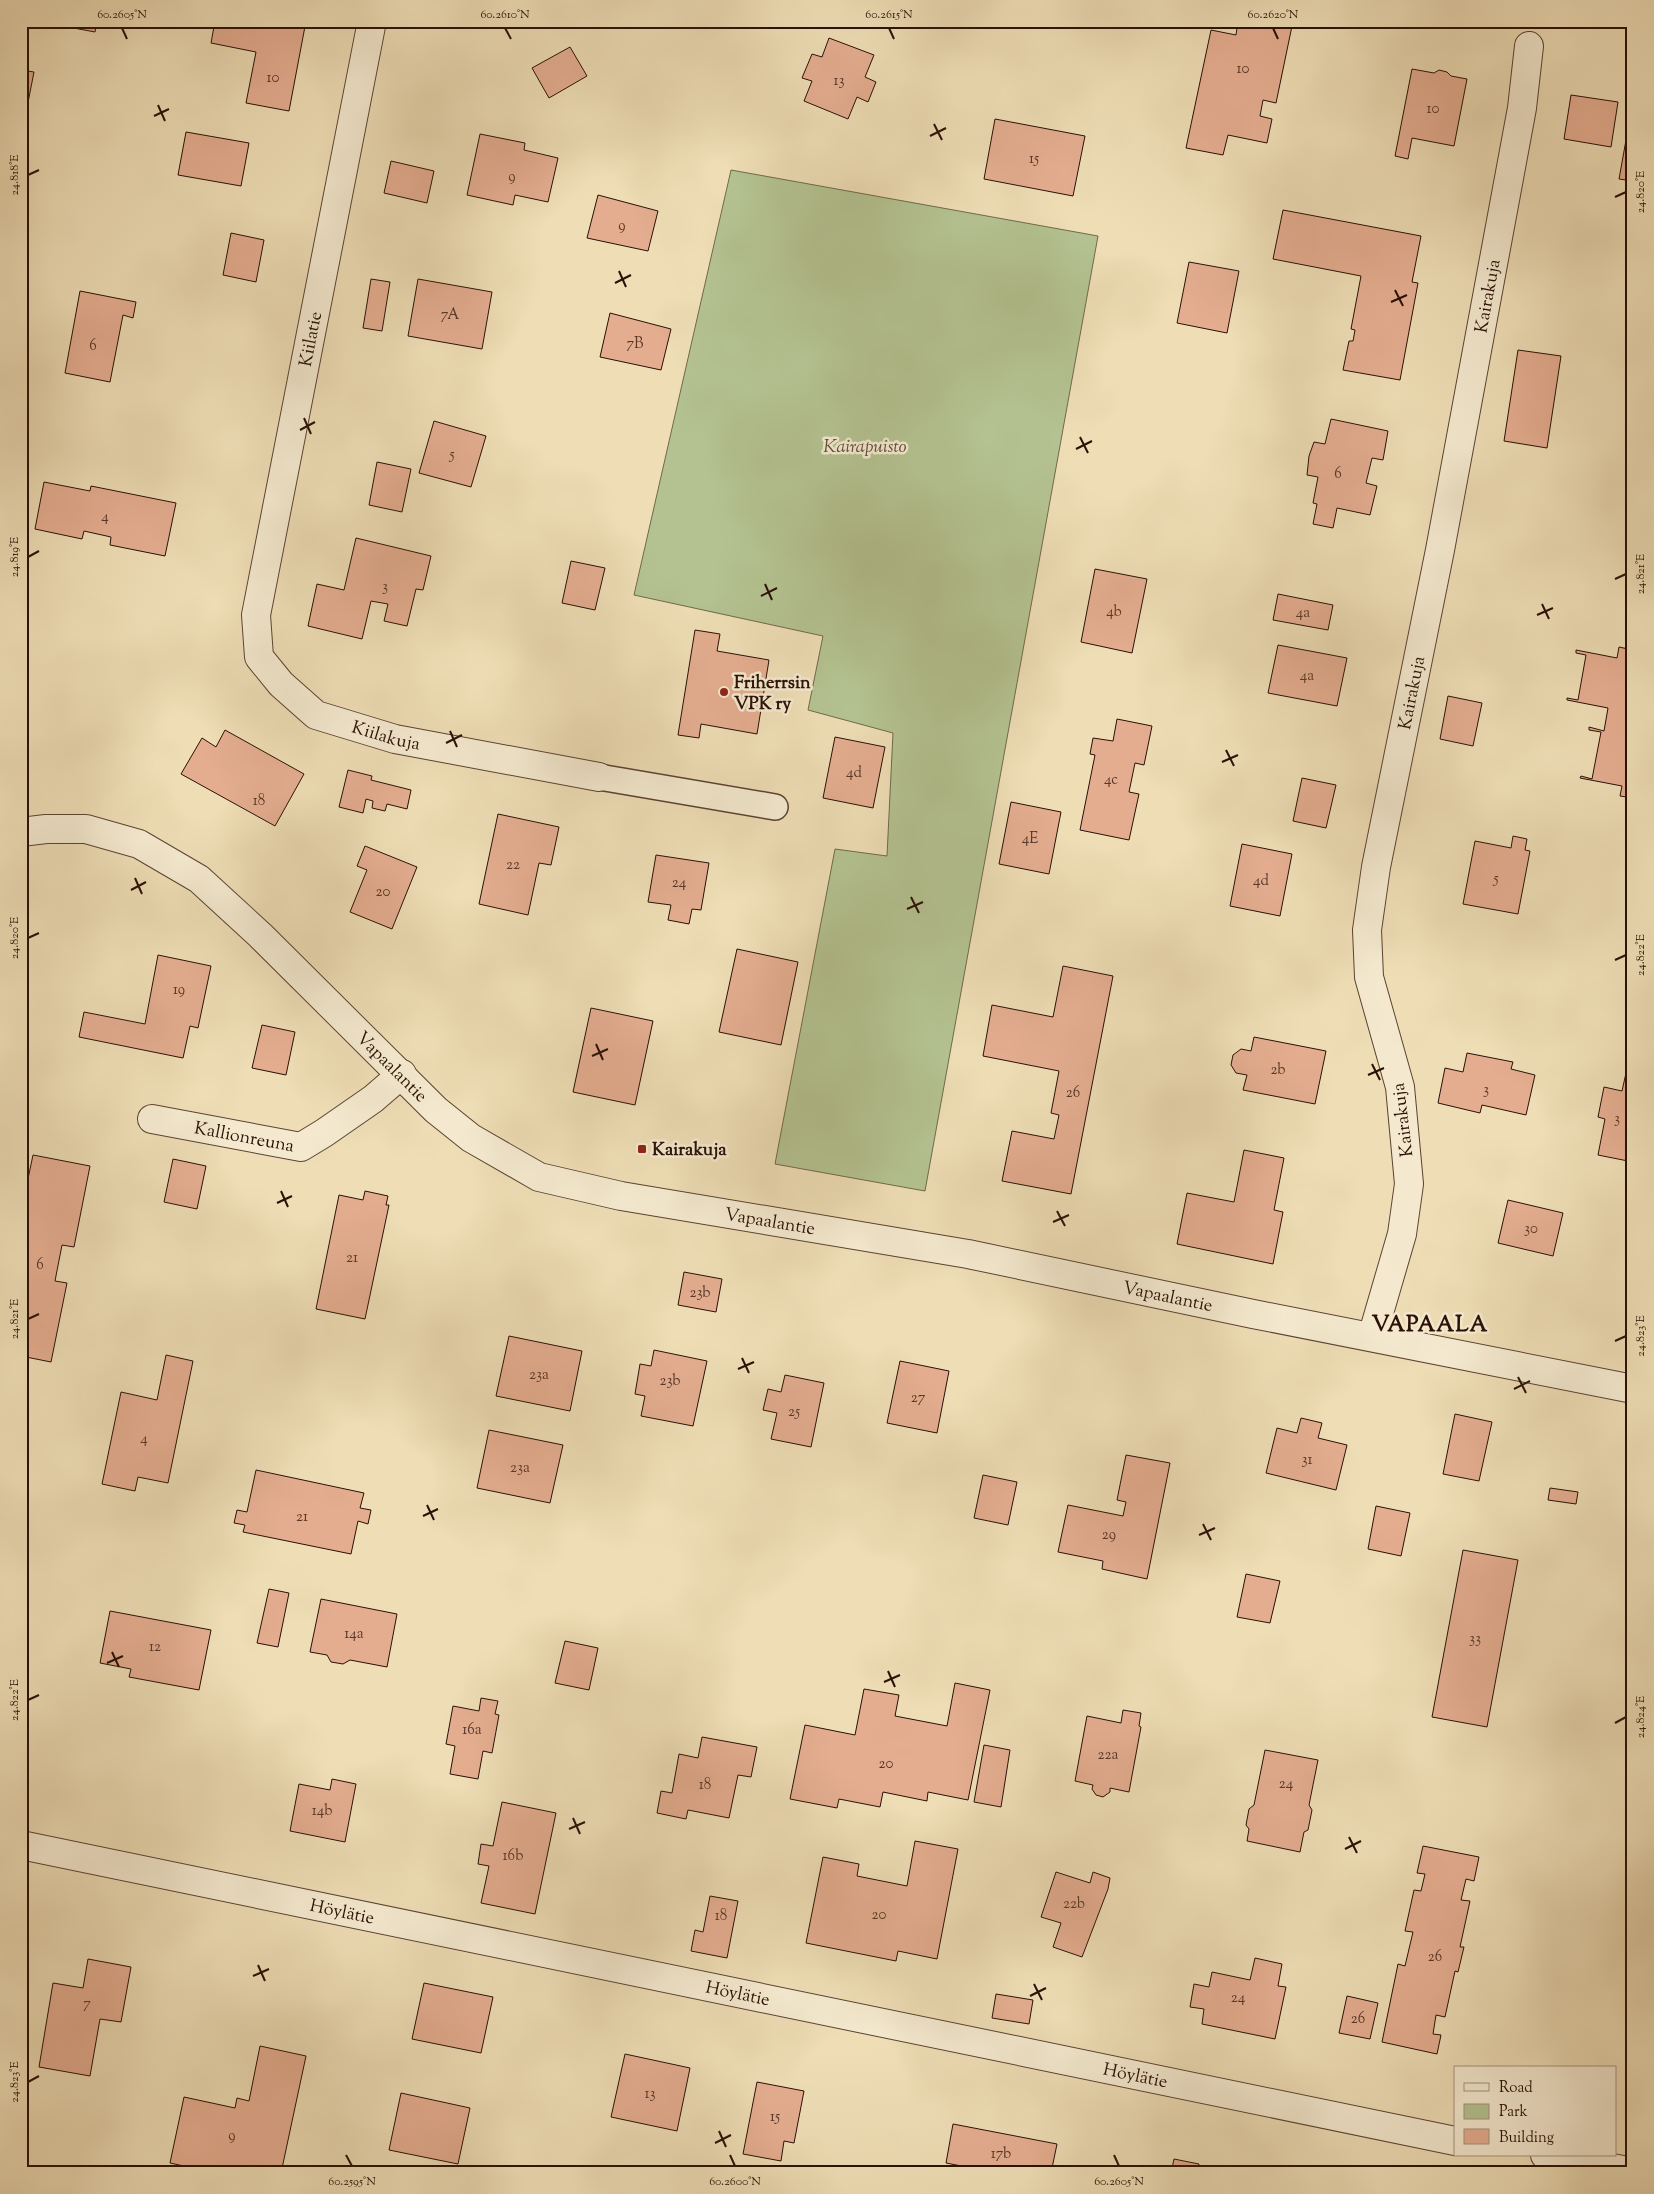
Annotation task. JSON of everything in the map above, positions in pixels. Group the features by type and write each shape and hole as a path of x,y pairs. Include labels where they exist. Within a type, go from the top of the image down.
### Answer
{"street":[{"name":"Kiilatie","path":"259,657 256,615 372,21"},
{"name":"Kairakuja","path":"1372,1338 1402,1234 1409,1184 1400,1087 1369,977 1367,930 1376,867 1440,550 1520,118 1530,46"},
{"name":"Kiilakuja","path":"259,657 281,684 316,715 395,739 598,777"},
{"name":"Vapaalantie","path":"21,832 46,829 86,829 139,844 199,879 402,1074 436,1110 471,1138 539,1178 620,1196 968,1254 1372,1338 1633,1389"},
{"name":"Kallionreuna","path":"152,1119 301,1147 373,1099 402,1074"},
{"name":"Höylätie","path":"21,1845 1454,2141"},
{"path":"1550,2156 1633,2172"}],"lane":[{"path":"598,777 775,807"}],"green space":[{"name":"Kairapuisto","path":"731,170 1098,236 925,1191 775,1164 835,849 887,856 893,733 808,710 823,636 634,595"}],"building":[{"path":"64,21 97,21 95,32 63,26"},
{"path":"215,21 306,21 289,111 246,103 256,52 211,43"},
{"path":"1238,21 1270,21 1292,26 1276,103 1263,100 1260,116 1272,119 1267,143 1228,135 1223,155 1186,148 1211,30 1236,35"},
{"path":"829,38 874,55 865,77 876,82 868,102 857,97 848,119 804,101 812,81 802,78 812,54 822,57"},
{"path":"570,47 587,76 549,98 532,68"},
{"path":"1412,69 1434,73 1439,70 1447,72 1451,76 1467,79 1454,146 1412,138 1408,159 1395,156"},
{"path":"21,70 34,72 21,138"},
{"path":"1571,95 1618,102 1611,147 1564,139"},
{"path":"995,119 1085,136 1073,196 984,179"},
{"path":"1628,129 1633,130 1633,181 1619,179"},
{"path":"186,132 249,143 241,186 178,175"},
{"path":"480,134 525,143 524,150 558,158 548,202 515,195 513,205 467,195"},
{"path":"391,161 434,171 427,203 384,193"},
{"path":"598,195 658,211 648,251 587,238"},
{"path":"1283,210 1421,236 1412,282 1418,283 1400,380 1343,370 1349,341 1353,341 1355,330 1351,329 1361,276 1273,259"},
{"path":"231,233 264,240 256,282 223,275"},
{"path":"1189,262 1239,271 1227,333 1177,323"},
{"path":"371,279 390,282 382,331 363,328"},
{"path":"418,279 492,292 482,349 408,336"},
{"path":"80,291 136,302 133,318 123,315 110,382 65,373"},
{"path":"610,313 671,329 661,370 600,357"},
{"path":"1518,350 1561,356 1547,448 1504,441"},
{"path":"1331,419 1388,431 1383,460 1372,458 1366,483 1377,486 1370,515 1337,508 1333,528 1313,524 1317,504 1313,503 1318,477 1307,475 1309,456 1314,442 1325,444"},
{"path":"434,421 486,436 471,487 419,473"},
{"path":"377,462 411,469 402,512 369,505"},
{"path":"44,482 90,491 91,486 176,503 165,556 110,545 111,537 84,531 82,539 35,529"},
{"path":"356,538 431,556 423,590 416,589 407,626 384,621 388,604 371,601 362,639 308,626 317,584 344,590"},
{"path":"571,561 605,568 595,610 562,603"},
{"path":"1095,569 1147,579 1132,653 1081,642"},
{"path":"1278,594 1333,605 1328,630 1273,620"},
{"name":"Friherrsin VPK ry","path":"695,630 720,634 717,651 769,660 757,734 701,724 699,738 678,735"},
{"path":"1278,645 1347,658 1337,706 1268,693"},
{"path":"1619,647 1633,650 1633,725 1631,736 1633,736 1633,798 1620,796 1622,786 1580,778 1581,776 1592,779 1601,732 1589,730 1589,727 1604,731 1608,708 1567,700 1567,698 1578,700 1586,655 1576,653 1576,650 1617,658"},
{"path":"1448,696 1482,703 1473,746 1440,739"},
{"path":"1117,719 1152,726 1144,765 1135,763 1129,792 1139,794 1129,840 1080,830 1095,755 1090,754 1093,738 1113,741"},
{"path":"225,730 304,774 275,826 181,774 202,738 216,747"},
{"path":"835,737 885,747 873,808 823,798"},
{"path":"348,770 372,776 371,780 411,790 407,809 387,804 385,811 372,808 373,801 366,799 363,813 339,807"},
{"path":"1302,778 1336,785 1326,828 1293,821"},
{"path":"1011,802 1061,812 1049,874 999,864"},
{"path":"498,814 559,827 551,865 539,863 528,915 479,904"},
{"path":"1513,836 1527,839 1525,850 1530,851 1518,914 1463,904 1475,841 1511,848"},
{"path":"1242,844 1292,854 1280,916 1230,906"},
{"path":"365,846 417,867 392,929 350,912 367,870 357,866"},
{"path":"656,855 709,863 701,910 692,909 689,924 668,920 671,905 648,902"},
{"path":"1633,921 1633,940 1629,940"},
{"path":"737,949 798,962 781,1045 719,1032"},
{"path":"158,955 211,966 198,1028 190,1026 183,1058 79,1037 84,1012 145,1024"},
{"path":"1063,966 1113,976 1071,1194 1002,1181 1012,1131 1054,1139 1059,1115 1051,1113 1059,1071 983,1056 992,1005 1053,1017"},
{"path":"591,1008 653,1021 635,1105 573,1092"},
{"path":"262,1025 295,1032 286,1075 252,1068"},
{"path":"1254,1037 1326,1051 1315,1104 1243,1090 1247,1075 1236,1073 1231,1065 1233,1055 1241,1049 1251,1051"},
{"path":"1467,1053 1513,1062 1511,1069 1535,1075 1526,1115 1482,1105 1480,1113 1438,1103 1445,1068 1463,1072"},
{"path":"1626,1073 1633,1074 1633,1162 1598,1155 1605,1119 1598,1117 1604,1087 1622,1091"},
{"path":"1244,1150 1284,1158 1274,1210 1283,1212 1273,1264 1177,1244 1187,1193 1234,1202"},
{"path":"33,1155 90,1166 74,1247 62,1245 55,1281 67,1283 51,1362 21,1356 21,1212"},
{"path":"173,1159 206,1166 197,1209 164,1202"},
{"path":"365,1191 388,1196 386,1205 389,1205 365,1319 316,1309 339,1195 363,1200"},
{"path":"1508,1200 1563,1213 1553,1256 1498,1243"},
{"path":"684,1272 722,1279 716,1312 678,1305"},
{"path":"509,1336 582,1351 570,1411 496,1396"},
{"path":"654,1350 707,1361 693,1426 641,1416 645,1396 635,1394 640,1364 651,1366"},
{"path":"166,1355 193,1361 168,1483 138,1477 135,1491 102,1484 121,1392 157,1400"},
{"path":"900,1361 949,1371 937,1433 887,1423"},
{"path":"785,1375 824,1383 811,1447 771,1439 777,1413 763,1410 768,1389 781,1392"},
{"path":"21,1407 27,1412 21,1419"},
{"path":"1455,1414 1492,1422 1479,1481 1443,1474"},
{"path":"1301,1418 1322,1423 1318,1438 1347,1445 1336,1490 1266,1473 1277,1428 1297,1433"},
{"path":"489,1430 563,1445 550,1503 477,1488"},
{"path":"1126,1455 1170,1463 1147,1579 1102,1569 1103,1561 1058,1552 1068,1505 1123,1516 1126,1502 1117,1500"},
{"path":"256,1470 364,1493 360,1508 371,1510 368,1524 358,1521 351,1554 243,1532 245,1525 234,1523 237,1510 247,1512"},
{"path":"983,1475 1017,1482 1008,1525 974,1518"},
{"path":"1550,1488 1578,1492 1576,1504 1548,1500"},
{"path":"1376,1506 1410,1513 1401,1556 1368,1549"},
{"path":"1463,1550 1518,1560 1487,1727 1432,1717"},
{"path":"1246,1574 1280,1581 1270,1623 1237,1617"},
{"path":"269,1589 289,1593 278,1647 257,1643"},
{"path":"321,1599 397,1614 387,1667 350,1660 343,1664 331,1662 327,1655 310,1652"},
{"path":"110,1611 211,1630 199,1690 129,1677 131,1669 100,1663"},
{"path":"565,1641 598,1648 589,1690 555,1683"},
{"path":"955,1683 990,1690 968,1800 928,1792 927,1801 883,1792 880,1807 839,1799 837,1808 790,1799 805,1725 855,1735 864,1689 899,1695 895,1716 947,1726"},
{"path":"481,1698 498,1701 495,1714 499,1715 492,1753 483,1751 478,1779 450,1774 455,1746 446,1744 453,1706 479,1711"},
{"path":"1123,1710 1141,1713 1139,1726 1141,1727 1129,1792 1110,1788 1110,1792 1103,1797 1096,1795 1092,1789 1093,1785 1075,1781 1087,1716 1121,1723"},
{"path":"702,1737 757,1747 751,1777 738,1775 729,1818 688,1810 686,1819 657,1813 661,1791 672,1793 679,1754 698,1758"},
{"path":"984,1745 1010,1750 1001,1807 974,1802"},
{"path":"1265,1750 1318,1760 1309,1805 1312,1810 1308,1830 1304,1832 1300,1852 1247,1841 1249,1829 1246,1825 1249,1809 1254,1805"},
{"path":"332,1779 356,1784 345,1842 290,1831 299,1784 330,1790"},
{"path":"502,1802 556,1813 535,1914 481,1903 489,1866 478,1864 481,1844 493,1846"},
{"path":"915,1841 958,1849 937,1959 898,1951 896,1961 806,1943 823,1857 859,1864 857,1876 907,1886"},
{"path":"1423,1846 1479,1857 1474,1881 1466,1879 1461,1900 1470,1901 1460,1947 1464,1947 1458,1972 1455,1971 1445,2017 1436,2015 1433,2034 1441,2035 1437,2054 1382,2042 1398,1964 1405,1966 1413,1932 1405,1931 1414,1890 1421,1891 1425,1874 1417,1873"},
{"path":"1056,1872 1090,1883 1093,1872 1110,1878 1108,1889 1082,1957 1053,1947 1061,1923 1041,1917"},
{"path":"710,1896 738,1901 727,1958 691,1951 695,1930 703,1932"},
{"path":"1255,1958 1282,1964 1278,1986 1286,1987 1275,2039 1202,2024 1204,2009 1190,2007 1194,1984 1209,1987 1212,1972 1250,1980"},
{"path":"88,1959 131,1967 121,2022 100,2019 90,2076 39,2067 53,1983 83,1988"},
{"path":"424,1983 493,1997 481,2053 412,2039"},
{"path":"996,1994 1033,2000 1029,2024 992,2018"},
{"path":"1347,1996 1378,2003 1370,2039 1339,2033"},
{"path":"260,2046 306,2056 281,2173 216,2173 170,2163 184,2097 235,2108 237,2098 249,2101"},
{"path":"625,2054 690,2068 677,2131 611,2117"},
{"path":"757,2082 804,2091 794,2143 784,2141 781,2161 743,2154"},
{"path":"401,2093 470,2108 458,2164 389,2150"},
{"path":"953,2124 1057,2144 1051,2173 997,2173 946,2163"},
{"path":"1174,2159 1199,2164 1198,2173 1171,2173"}],"place":[{"name":"Friherrsin VPK ry","path":"724,692"},
{"name":"Kairakuja","path":"642,1149"}],"district":[{"name":"VAPAALA","path":"1430,1323"}]}
